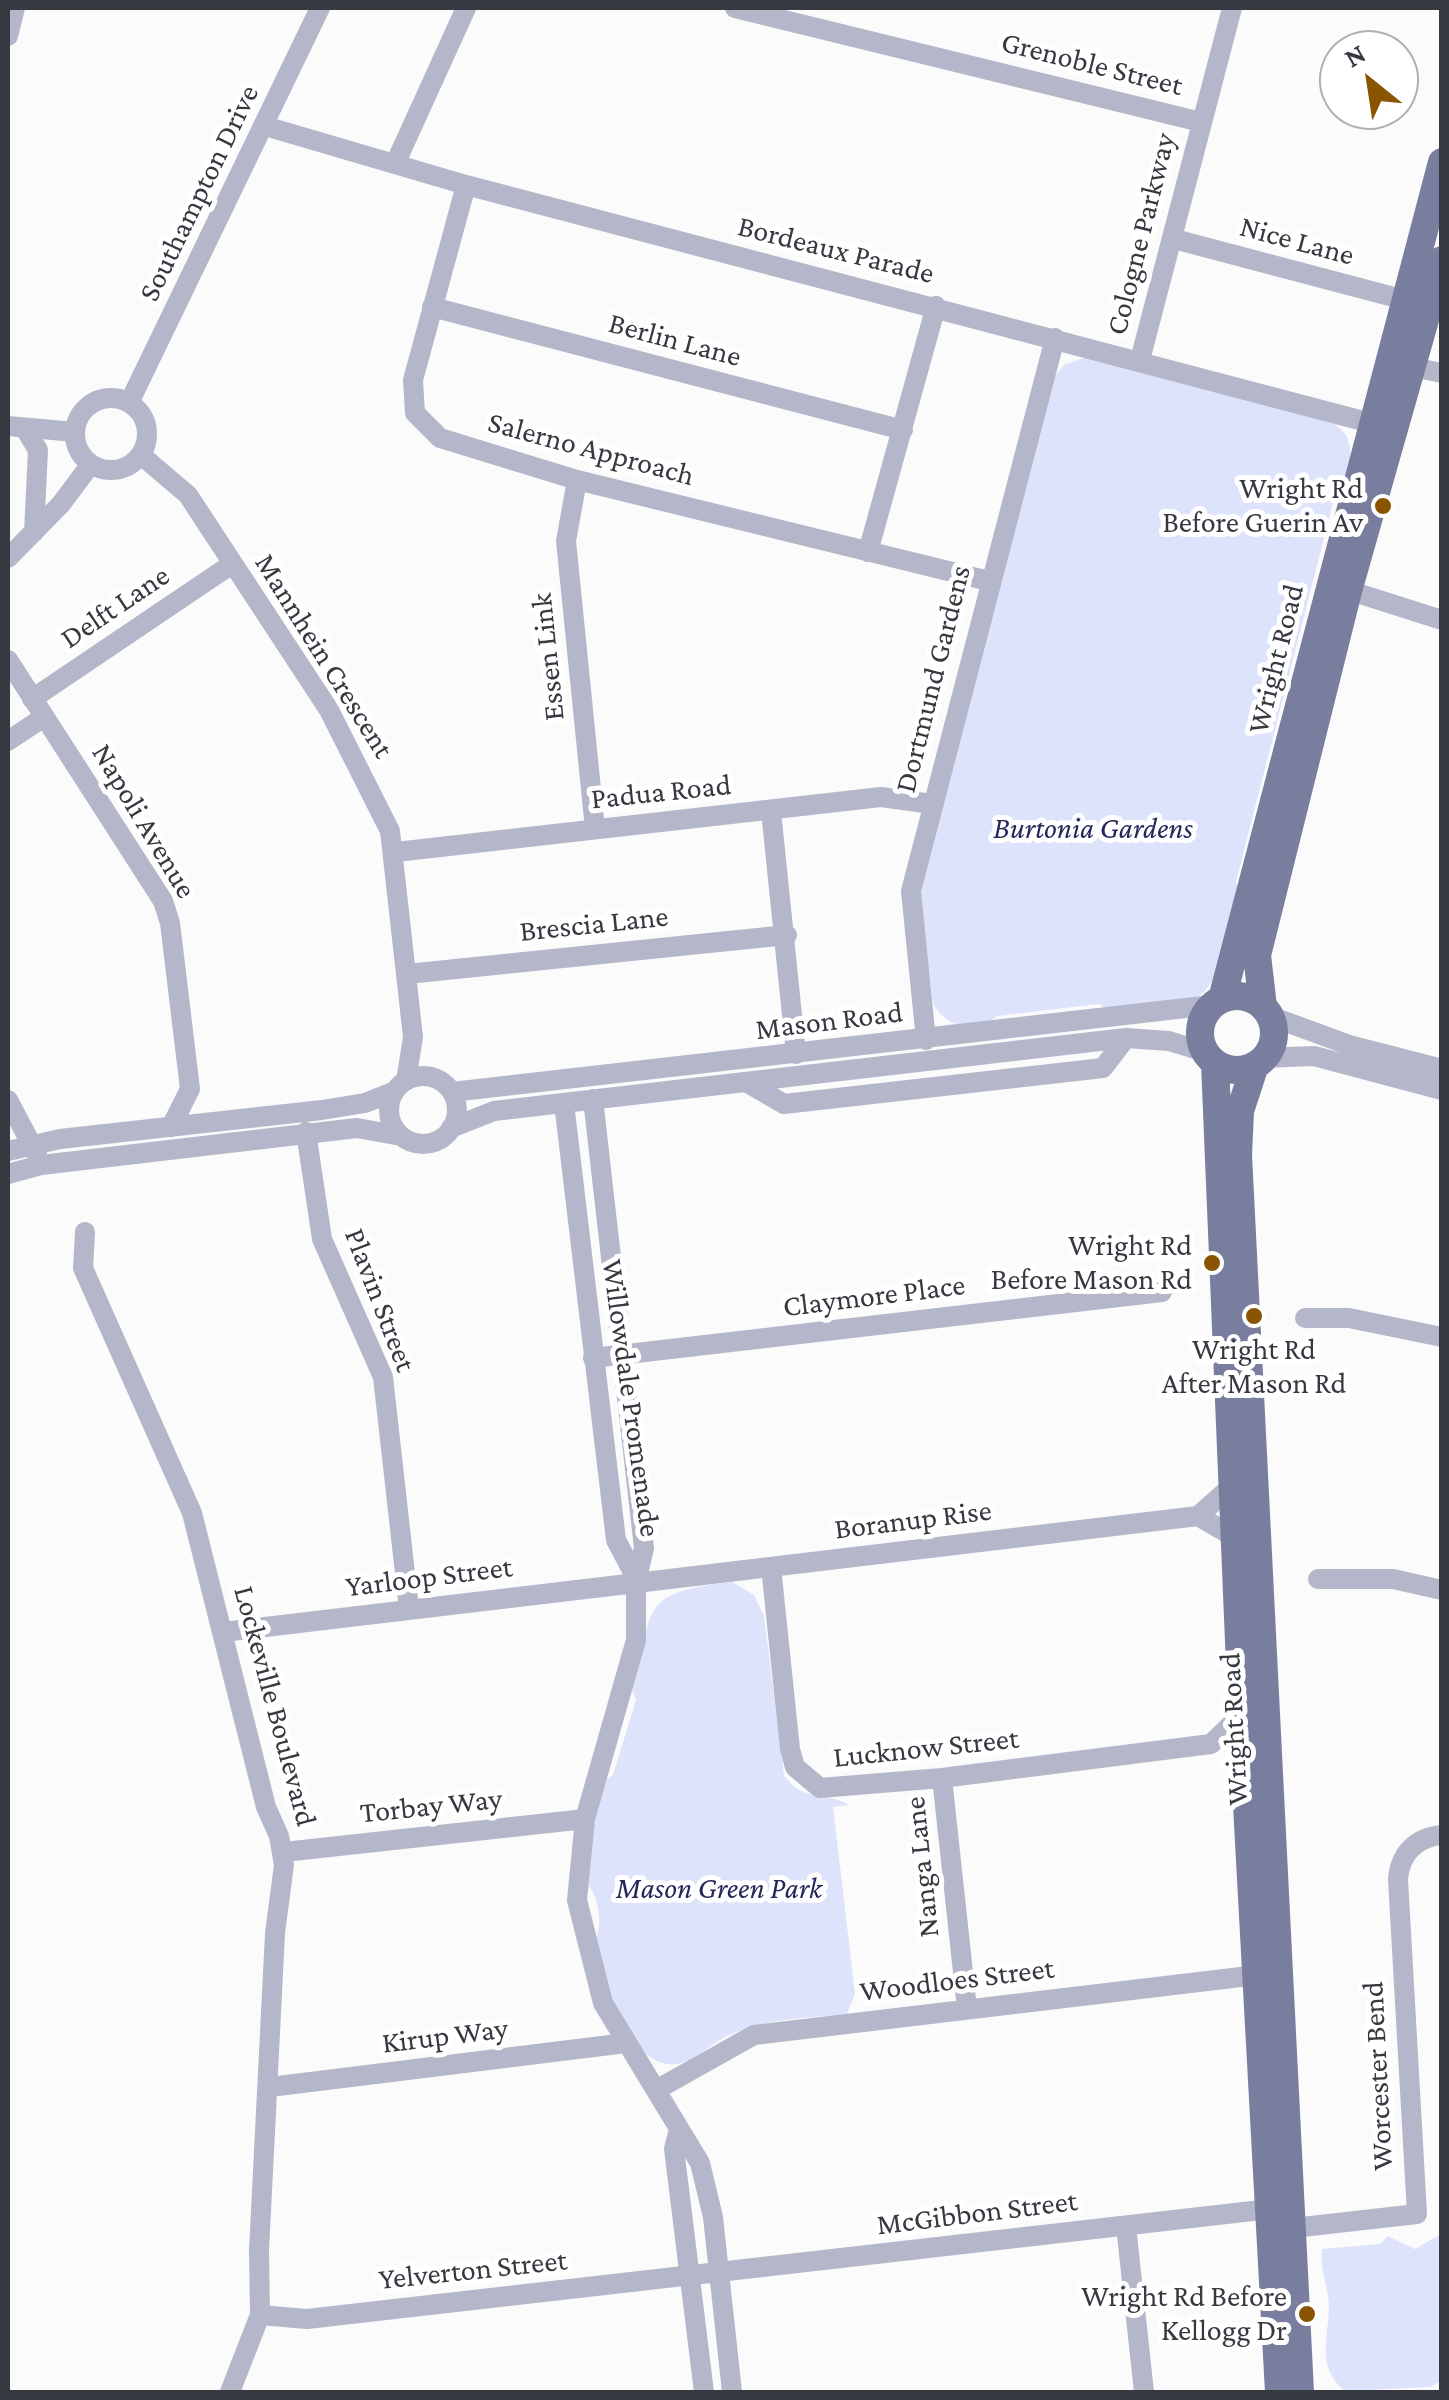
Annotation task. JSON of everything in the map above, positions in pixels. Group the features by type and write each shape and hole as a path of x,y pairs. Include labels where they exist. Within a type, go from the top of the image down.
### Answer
{"main road":[{"name":"Wright Road","path":"1217,1002 1382,426 1404,300 1442,162"},
{"name":"Wright Road","path":"1382,426 1412,366 1442,260"},
{"name":"Wright Road","path":"1266,1012 1256,955 1338,587"},
{"path":"1244,996 1266,1012 1273,1038 1259,1062 1234,1070 1210,1057 1200,1026 1217,1002 1244,996"},
{"name":"Wright Road","path":"1210,1057 1245,1769 1293,2228 1300,2392"},
{"name":"Wright Road","path":"1259,1062 1240,1111 1238,1155 1279,2392"}],"street":[{"path":"8,36 15,8"},
{"name":"Southampton Drive","path":"129,402 320,8"},
{"path":"395,164 466,8"},
{"name":"Grenoble Street","path":"735,8 819,18 1201,122"},
{"name":"Cologne Parkway","path":"1140,360 1232,8"},
{"name":"Bordeaux Parade","path":"266,126 466,185 1382,426"},
{"name":"Salerno Approach","path":"466,185 413,380 414,413 440,438 576,480 989,582"},
{"name":"Nice Lane","path":"1174,239 1404,300"},
{"path":"868,552 936,306"},
{"name":"Berlin Lane","path":"432,307 903,430"},
{"name":"Dortmund Gardens","path":"926,1040 911,902 932,804 1055,338"},
{"path":"1412,366 1442,374"},
{"path":"118,398 139,410 148,432 141,454 123,468 92,464 82,456 75,432 78,420 94,402 118,398"},
{"path":"16,428 75,432"},
{"path":"16,428 38,450 34,534"},
{"name":"Mannhein Crescent","path":"141,454 188,496 342,732 374,795 396,852 413,1037 434,1078"},
{"path":"8,558 34,534 92,464"},
{"name":"Essen Link","path":"576,480 566,541 596,829"},
{"name":"Delft Lane","path":"8,741 38,708 232,564"},
{"path":"1338,587 1442,620"},
{"name":"Napoli Avenue","path":"8,660 163,901 170,923 190,1089"},
{"name":"Padua Road","path":"396,852 880,797 932,804"},
{"path":"771,811 796,1054"},
{"name":"Brescia Lane","path":"406,974 786,935"},
{"name":"Mason Road","path":"452,1092 926,1040 1217,1002"},
{"path":"1266,1012 1349,1045 1442,1069"},
{"name":"Mannhein Crescent","path":"400,1086 413,1037"},
{"path":"746,1082 784,1104 988,1084 1103,1068 1126,1038"},
{"name":"Mason Road","path":"451,1128 494,1111 1126,1038 1169,1041 1210,1057"},
{"path":"1259,1062 1314,1056 1442,1090"},
{"path":"8,1100 15,1146 23,1170 357,1128 428,1143 451,1128 456,1110 452,1092 434,1078 400,1086 365,1103 15,1146"},
{"path":"400,1086 390,1119 401,1136"},
{"path":"171,1127 190,1089 220,1121"},
{"name":"Willowdale Promenade","path":"593,1099 644,1548 636,1579 633,1657 585,1819 577,1900 584,1942 603,2003 678,2133 690,2143 700,2163 714,2217 732,2392"},
{"name":"Willowdale Promenade","path":"564,1103 616,1540 636,1579"},
{"name":"Plavin Street","path":"306,1132 322,1240 383,1377 409,1609"},
{"name":"Lockeville Boulevard","path":"84,1232 83,1268 181,1482 266,1808 284,1852 275,1933 260,2315 230,2392"},
{"name":"Claymore Place","path":"593,1358 1162,1292"},
{"path":"1305,1318 1349,1318 1442,1337"},
{"path":"1233,1485 1198,1516 1236,1538"},
{"name":"Boranup Rise","path":"636,1579 770,1567 1198,1516"},
{"name":"Lucknow Street","path":"770,1567 794,1767 810,1783 836,1790 1211,1744"},
{"name":"Yarloop Street","path":"223,1632 636,1579"},
{"path":"1318,1579 1393,1579 1442,1590"},
{"path":"1242,1714 1211,1744 1245,1769"},
{"name":"Nanga Lane","path":"942,1778 968,2009"},
{"name":"Torbay Way","path":"284,1852 585,1819"},
{"name":"Worcester Bend","path":"1293,2228 1416,2214 1398,1879 1408,1851 1420,1840 1442,1836"},
{"name":"Woodloes Street","path":"656,2090 754,2035 1267,1974"},
{"name":"Kirup Way","path":"270,2086 626,2044"},
{"name":"Willowdale Promenade","path":"678,2133 674,2148 704,2392"},
{"name":"McGibbon Street","path":"692,2276 1270,2209"},
{"path":"1126,2226 1144,2392"},
{"name":"Yelverton Street","path":"260,2315 307,2319 692,2276"}],"green space":[{"name":"Burtonia Gardens","path":"1086,357 1330,422 1348,440 1347,483 1336,491 1236,882 1241,895 1217,974 1198,997 1108,1010 1099,1004 997,1016 980,1025 962,1026 945,1018 933,1003 920,896 1053,379 1064,365"},
{"name":"Mason Green Park","path":"732,1582 754,1595 764,1616 784,1775 799,1790 849,1805 833,1807 855,1994 847,2014 761,2024 727,2036 681,2063 664,2063 648,2055 634,2040 604,1979 594,1944 599,1913 587,1884 588,1847 605,1781 613,1775 636,1700 632,1690 655,1609 680,1592"},
{"path":"1441,2234 1441,2381 1430,2387 1345,2391 1327,2362 1329,2304 1322,2249 1380,2244 1388,2236 1415,2249"}],"place":[{"name":"Wright Rd Before Guerin Av","path":"1383,506"},
{"name":"Wright Rd Before Mason Rd","path":"1212,1263"},
{"name":"Wright Rd After Mason Rd","path":"1254,1316"},
{"name":"Wright Rd Before Kellogg Dr","path":"1307,2314"}]}
